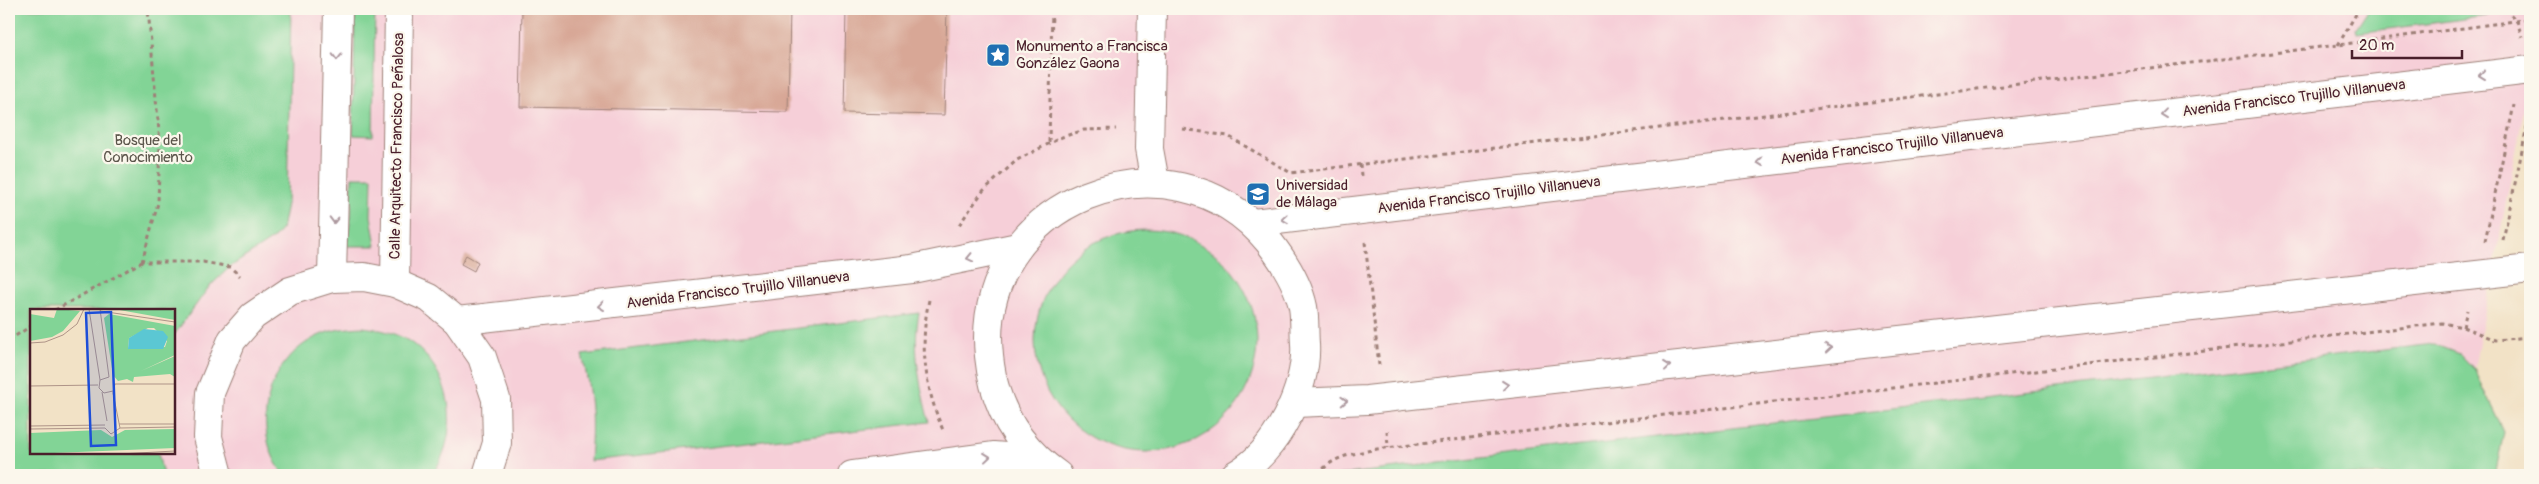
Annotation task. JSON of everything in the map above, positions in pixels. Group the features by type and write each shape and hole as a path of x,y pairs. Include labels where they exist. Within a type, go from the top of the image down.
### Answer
{"street":[{"path":"332,278 338,9"},
{"name":"Calle Arquitecto Francisco Peñalosa","path":"396,283 399,9"},
{"path":"1152,9 1149,149 1155,182"},
{"name":"Avenida Francisco Trujillo Villanueva","path":"1253,222 2525,70"},
{"path":"1058,475 1036,459 1008,422 991,379 986,333 996,288 1018,247 1055,211 1102,188 1155,182 1207,194 1253,222 1284,261 1303,306 1306,355 1295,403 1273,442 1235,475"},
{"name":"Avenida Francisco Trujillo Villanueva","path":"457,321 939,265 1018,247"},
{"path":"1295,403 1383,398 2530,269"},
{"path":"218,475 208,437 210,393 232,340 253,316 290,291 332,278 364,277 396,283 429,298 457,321 482,357 496,399 497,443 487,475"},
{"path":"852,475 993,456 1036,459"}],"path":[{"path":"142,262 158,203 160,143 148,9"},
{"path":"1050,142 1052,9"},
{"path":"2338,45 2359,9"},
{"path":"2462,326 2477,275 2519,85 2525,70 2524,46 2517,21 2505,9"},
{"path":"964,460 944,434 932,405 924,360 925,321 939,265 956,230 983,191 1017,160 1050,142 1084,130 1192,129 1228,136 1291,172 2338,45 2530,19"},
{"path":"2503,241 2530,113"},
{"path":"1360,164 1363,210 1388,448"},
{"path":"57,309 142,262 203,262 230,267 240,276"},
{"path":"1318,475 1325,466 1336,458 1388,448 2442,323 2462,326 2494,340 2530,337"},
{"path":"9,340 30,327"}],"shaded area":[{"name":"Universidad de Málaga","path":"9,9 2530,9 2530,78 2474,369 2504,432 2495,475 9,475"}],"green space":[{"name":"Bosque del Conocimiento","path":"9,9 291,9 287,204 282,229 274,238 230,267 209,287 175,334 175,309 30,309 30,454 158,454 163,475 9,475"},
{"path":"355,9 375,9 373,136 353,135"},
{"path":"2369,9 2490,9 2487,16 2357,33 2356,29"},
{"path":"352,177 372,177 371,216 376,246 346,246 351,216"},
{"path":"1135,230 1157,230 1189,238 1208,248 1225,262 1239,279 1249,298 1255,319 1257,341 1255,363 1249,384 1239,403 1225,420 1208,434 1189,444 1157,452 1135,452 1103,444 1084,434 1060,412 1043,384 1035,352 1035,330 1043,298 1053,279 1075,255 1103,238"},
{"path":"919,313 916,341 918,368 929,422 590,461 591,408 582,355"},
{"path":"363,327 385,331 407,340 423,352 435,367 443,384 448,402 447,440 441,458 432,475 284,475 273,457 267,438 268,398 275,379 286,362 300,347 318,336 334,330"},
{"path":"2434,344 2460,354 2474,369 2504,432 2495,475 1339,475"}],"building":[{"path":"522,9 790,9 788,112 520,107"},
{"path":"846,9 947,9 944,115 844,113"},
{"path":"466,255 478,262 474,271 461,264"}],"place":[{"name":"Monumento a Francisca González Gaona","path":"998,55"},
{"name":"Universidad de Málaga","path":"1258,194"}]}
